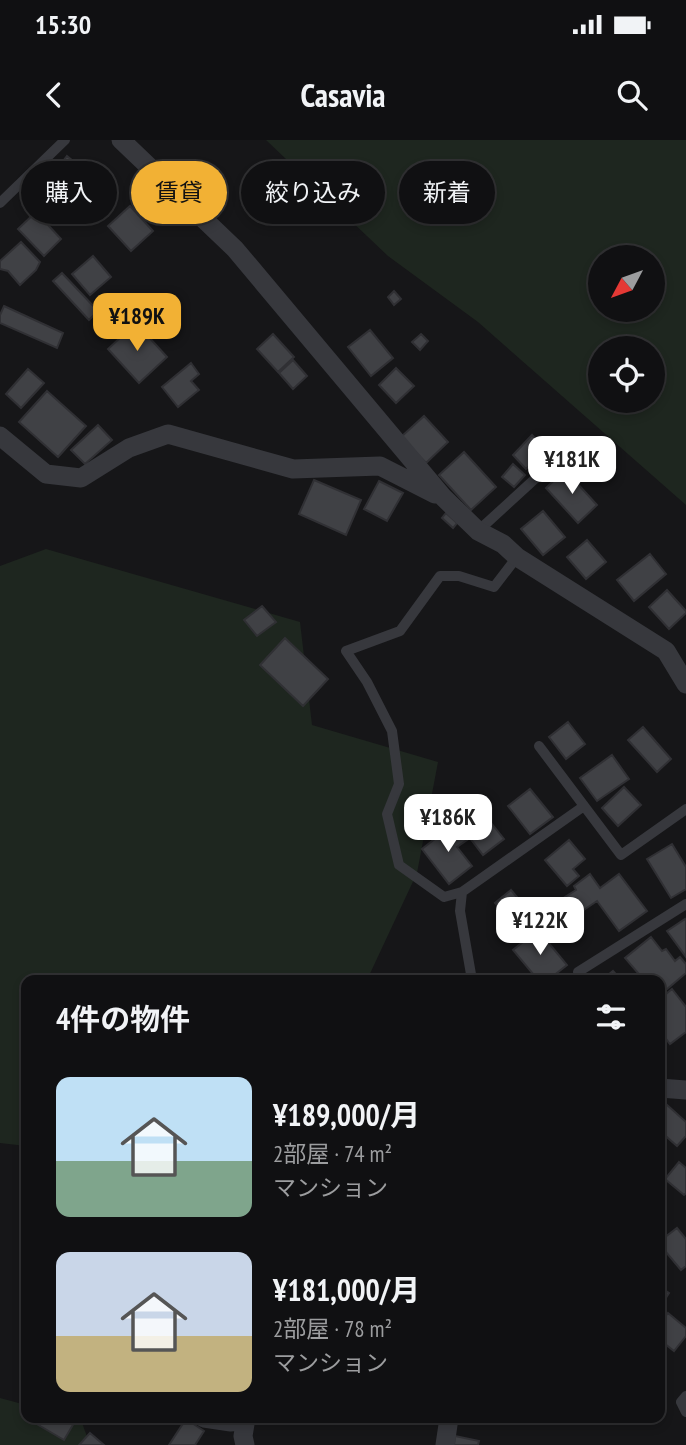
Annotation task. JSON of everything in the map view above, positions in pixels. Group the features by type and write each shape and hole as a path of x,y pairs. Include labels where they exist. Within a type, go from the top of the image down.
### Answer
{"street":[{"path":"121,140 235,249 443,497 478,531 503,544 517,557 666,651 686,684"},
{"path":"0,436 46,474 81,478 129,449 169,434 293,469 380,466 443,497"},
{"path":"665,1088 686,1090"},
{"path":"245,1423 245,1445"},
{"path":"445,1445 448,1423"}],"lane":[{"path":"0,203 65,140"},
{"path":"478,531 561,455"},
{"path":"517,557 494,587 459,576 440,576 400,631 346,651 367,682 391,731 399,784 387,814 399,865 444,897 462,892 584,806"},
{"path":"539,746 621,855 686,809"},
{"path":"462,892 460,911 471,975"},
{"path":"578,972 686,904"},
{"path":"686,1396 681,1402 686,1412"}],"shaded area":[{"path":"266,140 686,140 686,505 478,322 388,256 354,224 385,224 385,161 288,161"},
{"path":"46,549 300,622 312,725 438,762 417,873 369,975 21,975 21,1145 0,1143 0,566"},
{"path":"0,1398 21,1404 21,1423 82,1423 90,1445 0,1445"}],"building":[{"path":"130,206 131,224 147,224 153,231 131,251 108,226 117,224 117,218"},
{"path":"23,224 47,224 61,239 44,256 18,229"},
{"path":"21,242 40,262 36,270 20,285 8,271 0,269 0,261"},
{"path":"93,256 111,277 90,295 72,274"},
{"path":"62,273 98,311 89,320 53,281"},
{"path":"394,291 401,299 394,305 388,297"},
{"path":"4,306 63,333 57,348 0,323"},
{"path":"136,323 167,357 139,383 108,349"},
{"path":"370,330 393,358 371,376 348,347"},
{"path":"273,334 294,357 278,372 257,349"},
{"path":"421,334 428,341 420,350 412,342"},
{"path":"293,360 307,376 293,389 279,373"},
{"path":"191,363 199,374 191,381 199,390 178,407 162,387"},
{"path":"396,368 414,386 396,403 379,385"},
{"path":"28,369 44,383 21,408 6,394"},
{"path":"47,391 86,426 58,457 19,422"},
{"path":"424,416 448,442 426,463 401,437"},
{"path":"98,425 112,440 85,464 71,450"},
{"path":"532,435 546,450 526,469 513,455"},
{"path":"464,452 496,487 471,510 439,475"},
{"path":"513,464 525,475 514,487 502,477"},
{"path":"565,470 597,505 578,523 546,488"},
{"path":"314,480 361,500 346,535 299,514"},
{"path":"379,481 403,493 387,521 364,509"},
{"path":"543,511 565,537 543,555 521,529"},
{"path":"446,513 457,523 453,528 442,518"},
{"path":"587,540 606,562 586,579 567,557"},
{"path":"650,554 666,574 634,601 617,580"},
{"path":"667,590 686,611 669,629 649,607"},
{"path":"262,606 276,622 257,636 244,620"},
{"path":"285,638 328,679 303,706 260,665"},
{"path":"568,722 585,744 566,759 549,737"},
{"path":"643,727 671,759 657,772 628,740"},
{"path":"612,755 629,779 597,801 580,778"},
{"path":"624,787 641,805 618,826 602,808"},
{"path":"530,789 553,817 530,834 508,806"},
{"path":"484,814 504,839 483,855 463,829"},
{"path":"454,824 467,840 457,847 472,866 449,884 422,849"},
{"path":"569,840 585,859 573,869 579,876 567,886 545,860"},
{"path":"672,844 686,867 686,889 671,898 647,859"},
{"path":"590,874 600,888 619,874 647,911 619,931 597,901 578,914 565,897 576,890 574,886"},
{"path":"511,890 537,921 520,935 495,903"},
{"path":"685,919 686,921 686,957 667,931"},
{"path":"538,930 567,965 554,975 534,975 513,950"},
{"path":"651,937 662,951 666,949 675,961 680,957 686,964 686,973 665,991 665,975 640,975 625,958"},
{"path":"672,989 686,1007 686,1032 670,1044 665,1038 665,995"},
{"path":"665,1105 686,1122 686,1136 677,1146 665,1135"},
{"path":"679,1162 686,1168 684,1195 665,1179"},
{"path":"677,1228 686,1239 686,1266 681,1270 665,1251 665,1237"},
{"path":"668,1313 686,1328 686,1336 674,1351 665,1344 665,1317"},
{"path":"35,1423 74,1423 64,1440"},
{"path":"183,1423 192,1423 204,1431 195,1445 169,1445"},
{"path":"90,1433 104,1445 79,1445"},
{"path":"455,1436 479,1441 478,1445 454,1445"}]}
